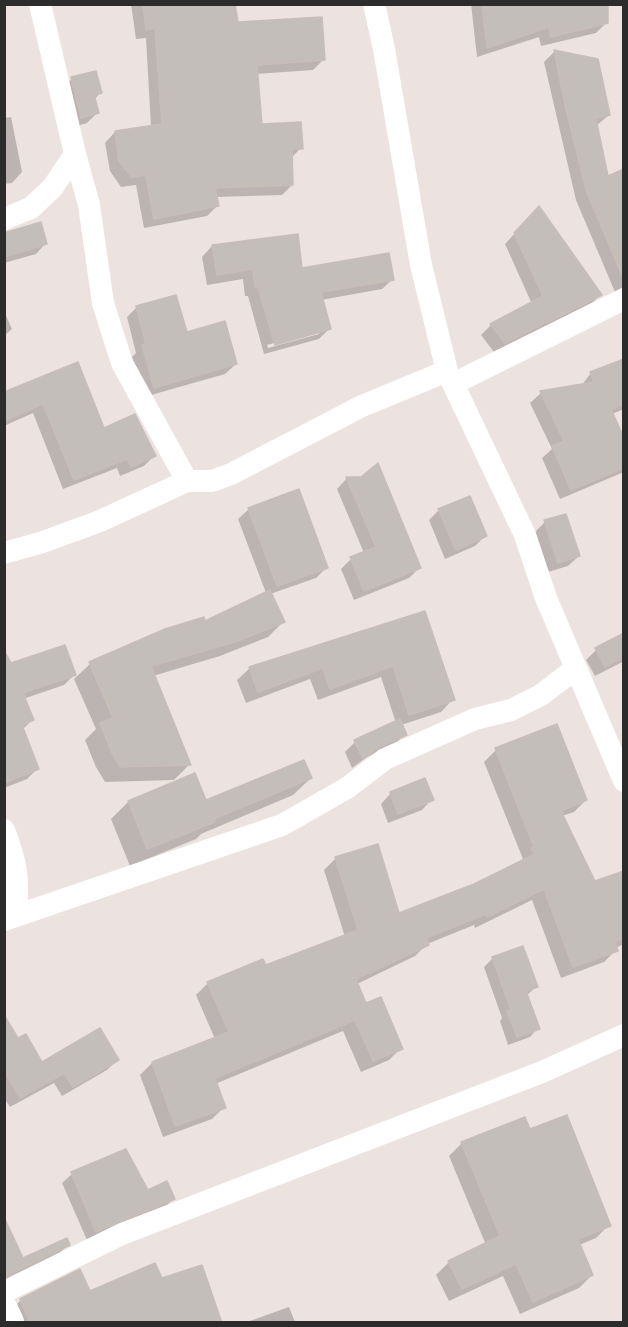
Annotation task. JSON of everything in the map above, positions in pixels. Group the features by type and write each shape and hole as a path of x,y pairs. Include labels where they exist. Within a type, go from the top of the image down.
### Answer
{"street":[{"path":"40,4 89,205 103,303 122,363 187,481"},
{"path":"374,4 384,49 421,265 450,378 525,535 546,598 624,782"},
{"path":"4,219 31,208 52,187 75,154"},
{"path":"4,553 43,542 100,521 187,481 212,481 231,474 362,406 450,378 624,299"},
{"path":"10,918 282,825 347,788 385,759 475,719 511,710 541,695 575,669"},
{"path":"4,830 13,854 19,883 10,918"},
{"path":"4,1292 122,1234 542,1072 624,1035"},
{"path":"4,1309 10,1323"}],"building":[{"path":"143,4 235,4 238,22 322,17 325,60 257,65 262,124 301,122 303,149 292,149 293,185 215,188 219,206 154,219 146,175 132,177 119,161 115,131 162,124 155,28 146,30"},
{"path":"482,4 608,4 608,23 551,37 549,27 487,48"},
{"path":"554,50 598,59 610,115 596,119 608,176 624,169 623,278 586,190"},
{"path":"96,71 102,93 94,95 99,113 81,118 71,77"},
{"path":"539,206 602,295 505,343 490,324 543,296 514,233"},
{"path":"41,222 47,244 4,257 4,233"},
{"path":"298,234 302,268 389,253 394,280 321,292 331,329 275,345 258,287 255,287 253,269 217,275 212,245"},
{"path":"176,295 187,332 225,321 237,364 154,388 142,345 146,344 136,306"},
{"path":"624,359 624,404 611,409 624,438 624,468 571,490 552,446 564,441 540,391 594,382 590,372"},
{"path":"78,362 104,428 135,414 156,456 131,467 127,459 74,480 43,404 4,421 4,392"},
{"path":"378,463 421,568 364,591 350,557 376,547 346,477 361,477"},
{"path":"299,489 328,568 277,586 248,508"},
{"path":"470,496 487,536 456,550 438,509"},
{"path":"566,514 580,556 558,563 544,520"},
{"path":"270,590 285,622 238,641 151,666 191,765 120,767 100,723 113,718 89,662 165,629 204,617 205,621"},
{"path":"425,611 455,700 409,715 393,666 330,689 323,668 258,692 249,667"},
{"path":"624,633 624,657 605,667 595,648"},
{"path":"65,645 76,675 23,693 34,720 22,725 39,769 4,783 4,650 11,663"},
{"path":"400,719 407,735 379,747 363,759 354,740"},
{"path":"557,724 587,800 561,811 595,881 624,871 624,938 615,941 618,951 573,967 544,889 487,917 486,914 426,938 429,945 356,979 366,1003 381,997 403,1049 373,1061 355,1020 215,1078 226,1108 175,1126 152,1062 229,1032 207,982 263,959 266,965 358,930 335,857 378,844 399,913 474,884 535,854 495,748"},
{"path":"304,760 312,778 214,819 215,822 147,849 128,801 195,773 206,800"},
{"path":"425,778 434,800 398,814 390,792"},
{"path":"523,946 538,987 526,991 540,1029 517,1037 507,1011 511,1010 492,957"},
{"path":"4,1015 18,1038 26,1034 42,1062 100,1028 119,1060 73,1087 64,1073 20,1098 4,1070"},
{"path":"567,1115 611,1226 578,1239 593,1275 533,1302 516,1264 462,1289 448,1261 500,1236 461,1142 525,1117 530,1129"},
{"path":"126,1149 148,1190 167,1181 175,1199 96,1232 71,1172"},
{"path":"4,1217 23,1258 67,1238 70,1245 4,1277"},
{"path":"155,1263 162,1278 202,1265 222,1323 30,1323 20,1299 80,1269 90,1291"}]}
